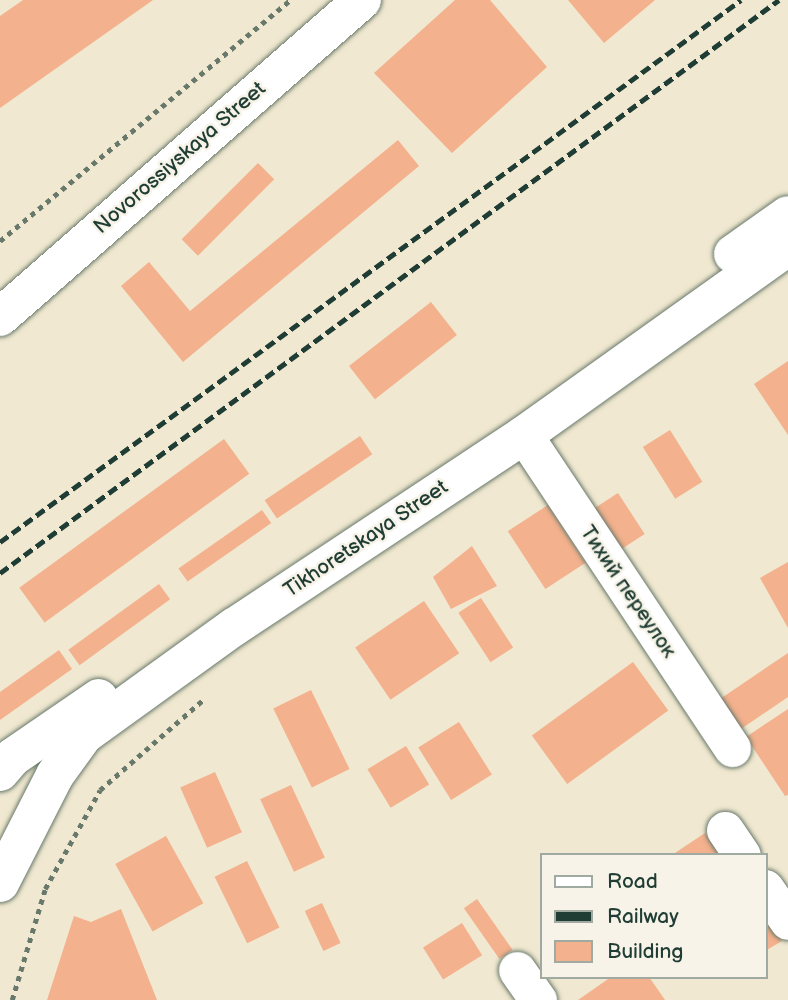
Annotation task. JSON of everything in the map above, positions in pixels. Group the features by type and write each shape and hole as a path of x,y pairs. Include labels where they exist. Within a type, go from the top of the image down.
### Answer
{"main road":[{"name":"Novorossiyskaya Street","path":"0,317 362,0"},
{"name":"Tikhoretskaya Street","path":"0,772 13,757 511,414 788,215"},
{"name":"Tikhoretskaya Street","path":"0,883 55,775 84,735 234,627 524,435 788,247"}],"lane":[{"name":"Тихий переулок","path":"524,435 732,748"},
{"path":"767,891 788,921"},
{"path":"517,970 538,1000"}],"path":[{"path":"0,241 290,0"},
{"path":"12,1000 46,890 100,790 212,692"}],"building":[{"path":"23,0 153,0 0,108 0,16"},
{"path":"455,0 490,0 547,67 452,153 374,73"},
{"path":"568,0 655,0 604,43"},
{"path":"398,140 419,166 183,362 121,286 149,262 190,311"},
{"path":"258,163 274,179 198,256 182,239"},
{"path":"431,302 457,335 375,399 349,366"},
{"path":"788,361 788,435 754,384"},
{"path":"670,430 702,482 675,499 643,447"},
{"path":"360,436 372,454 277,519 265,500"},
{"path":"224,439 249,474 45,622 19,588"},
{"path":"618,493 645,534 616,553 589,512"},
{"path":"548,505 586,563 545,589 508,531"},
{"path":"262,510 271,523 188,582 178,569"},
{"path":"472,546 497,586 451,609 433,577"},
{"path":"788,562 788,628 760,578"},
{"path":"159,584 170,599 80,665 68,650"},
{"path":"481,598 513,647 490,662 458,613"},
{"path":"424,601 459,653 390,700 355,647"},
{"path":"59,650 72,669 0,720 0,692"},
{"path":"788,653 788,697 741,729 720,699"},
{"path":"633,662 668,711 567,784 532,735"},
{"path":"311,690 350,769 312,788 273,708"},
{"path":"788,709 788,795 785,796 746,737"},
{"path":"459,722 492,775 451,800 418,747"},
{"path":"406,746 429,785 391,808 367,769"},
{"path":"215,772 242,832 207,848 180,787"},
{"path":"291,785 325,858 294,872 260,799"},
{"path":"705,833 718,853 675,853"},
{"path":"166,836 203,903 153,931 115,864"},
{"path":"247,861 279,928 247,943 215,877"},
{"path":"477,899 513,950 499,959 464,908"},
{"path":"322,903 341,943 323,951 305,911"},
{"path":"121,909 157,1000 47,1000 74,916 91,922"},
{"path":"767,916 782,941 767,950"},
{"path":"462,923 482,955 443,980 423,947"},
{"path":"608,979 650,979 665,1000 578,1000"}],"railway":[{"path":"0,542 741,0"},
{"path":"0,573 779,0"}]}
